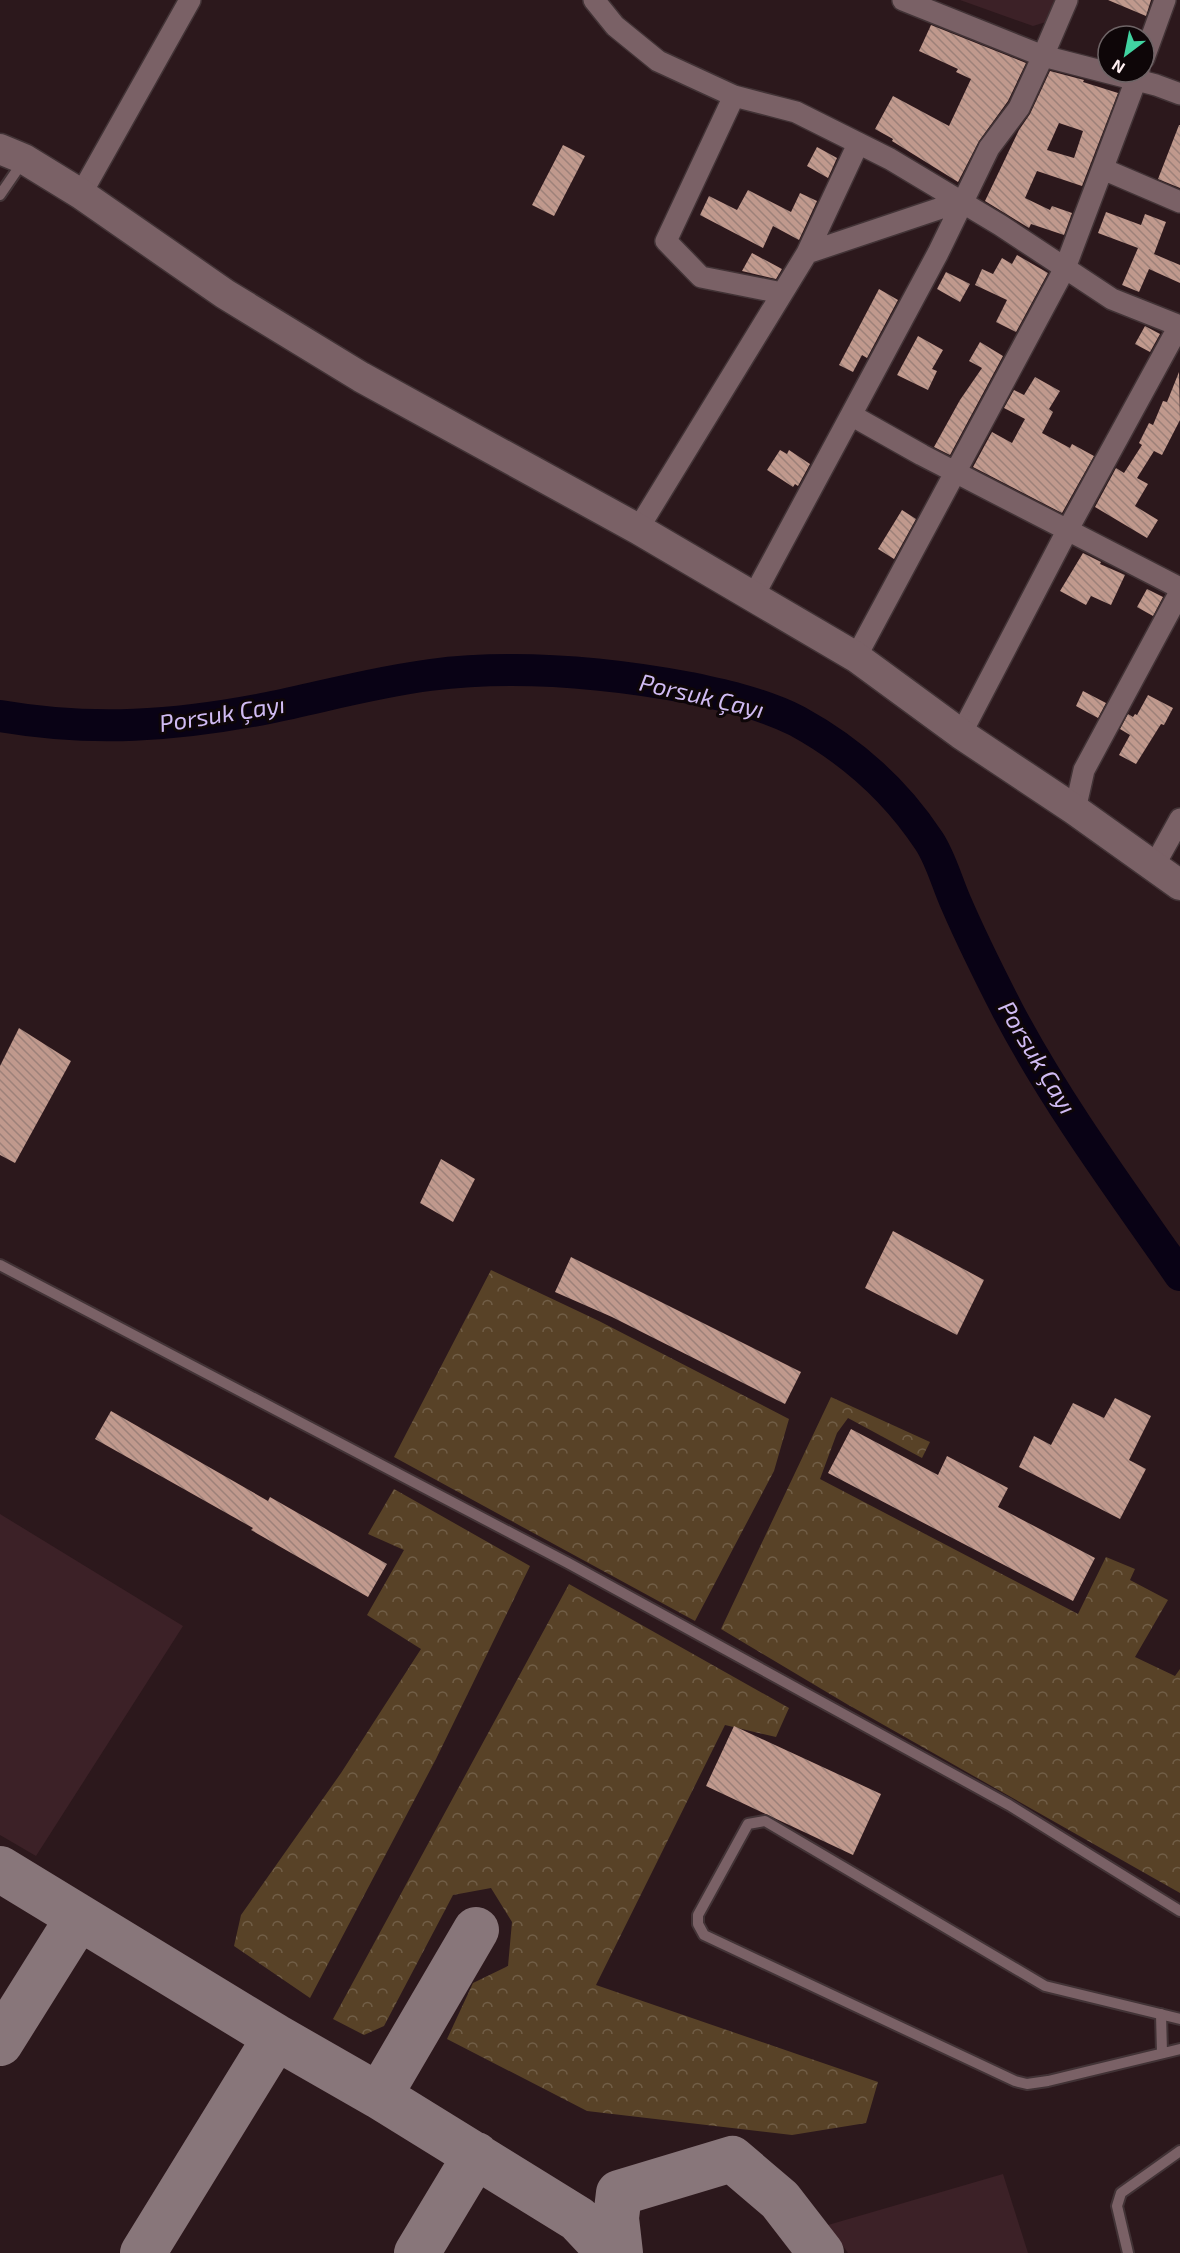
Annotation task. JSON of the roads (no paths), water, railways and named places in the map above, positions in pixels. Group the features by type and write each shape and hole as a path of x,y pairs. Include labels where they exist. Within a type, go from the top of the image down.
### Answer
{"street":[{"path":"81,194 190,0"},
{"path":"594,0 615,26 658,61 734,96 796,112 890,159 962,201 1112,299 1180,326 1067,531 961,734"},
{"path":"903,0 1043,56 1096,67"},
{"path":"753,597 938,253 989,148 1019,108 1067,0"},
{"path":"1156,25 1165,0"},
{"path":"856,657 1065,268 1135,84"},
{"path":"1156,84 1180,94"},
{"path":"734,96 666,242 701,277 782,294"},
{"path":"638,529 807,253 858,144"},
{"path":"12,154 81,194 225,294 361,377 638,529 856,657 961,734 1075,810 1180,885"},
{"path":"1103,169 1180,202"},
{"path":"807,253 962,201"},
{"path":"851,415 956,473 1180,590 1084,770 1075,810"},
{"path":"1154,867 1180,819"}],"lane":[{"path":"0,195 12,154"},
{"path":"0,1265 578,1568 1009,1805 1180,1911"},
{"path":"1180,2019 1045,1986 765,1821 748,1824 698,1915 698,1924 704,1935 1015,2081 1027,2084 1048,2081 1180,2049"},
{"path":"1161,2014 1162,2053"},
{"path":"1128,2253 1118,2206 1121,2193 1180,2151"}],"waterway":[{"name":"Porsuk Çayı","path":"0,716 68,724 167,723 268,708 409,678 463,672 528,670 593,674 690,688 758,705 797,721 817,732 870,773 902,805 929,841 975,944 1027,1046 1090,1146 1180,1275"}]}
